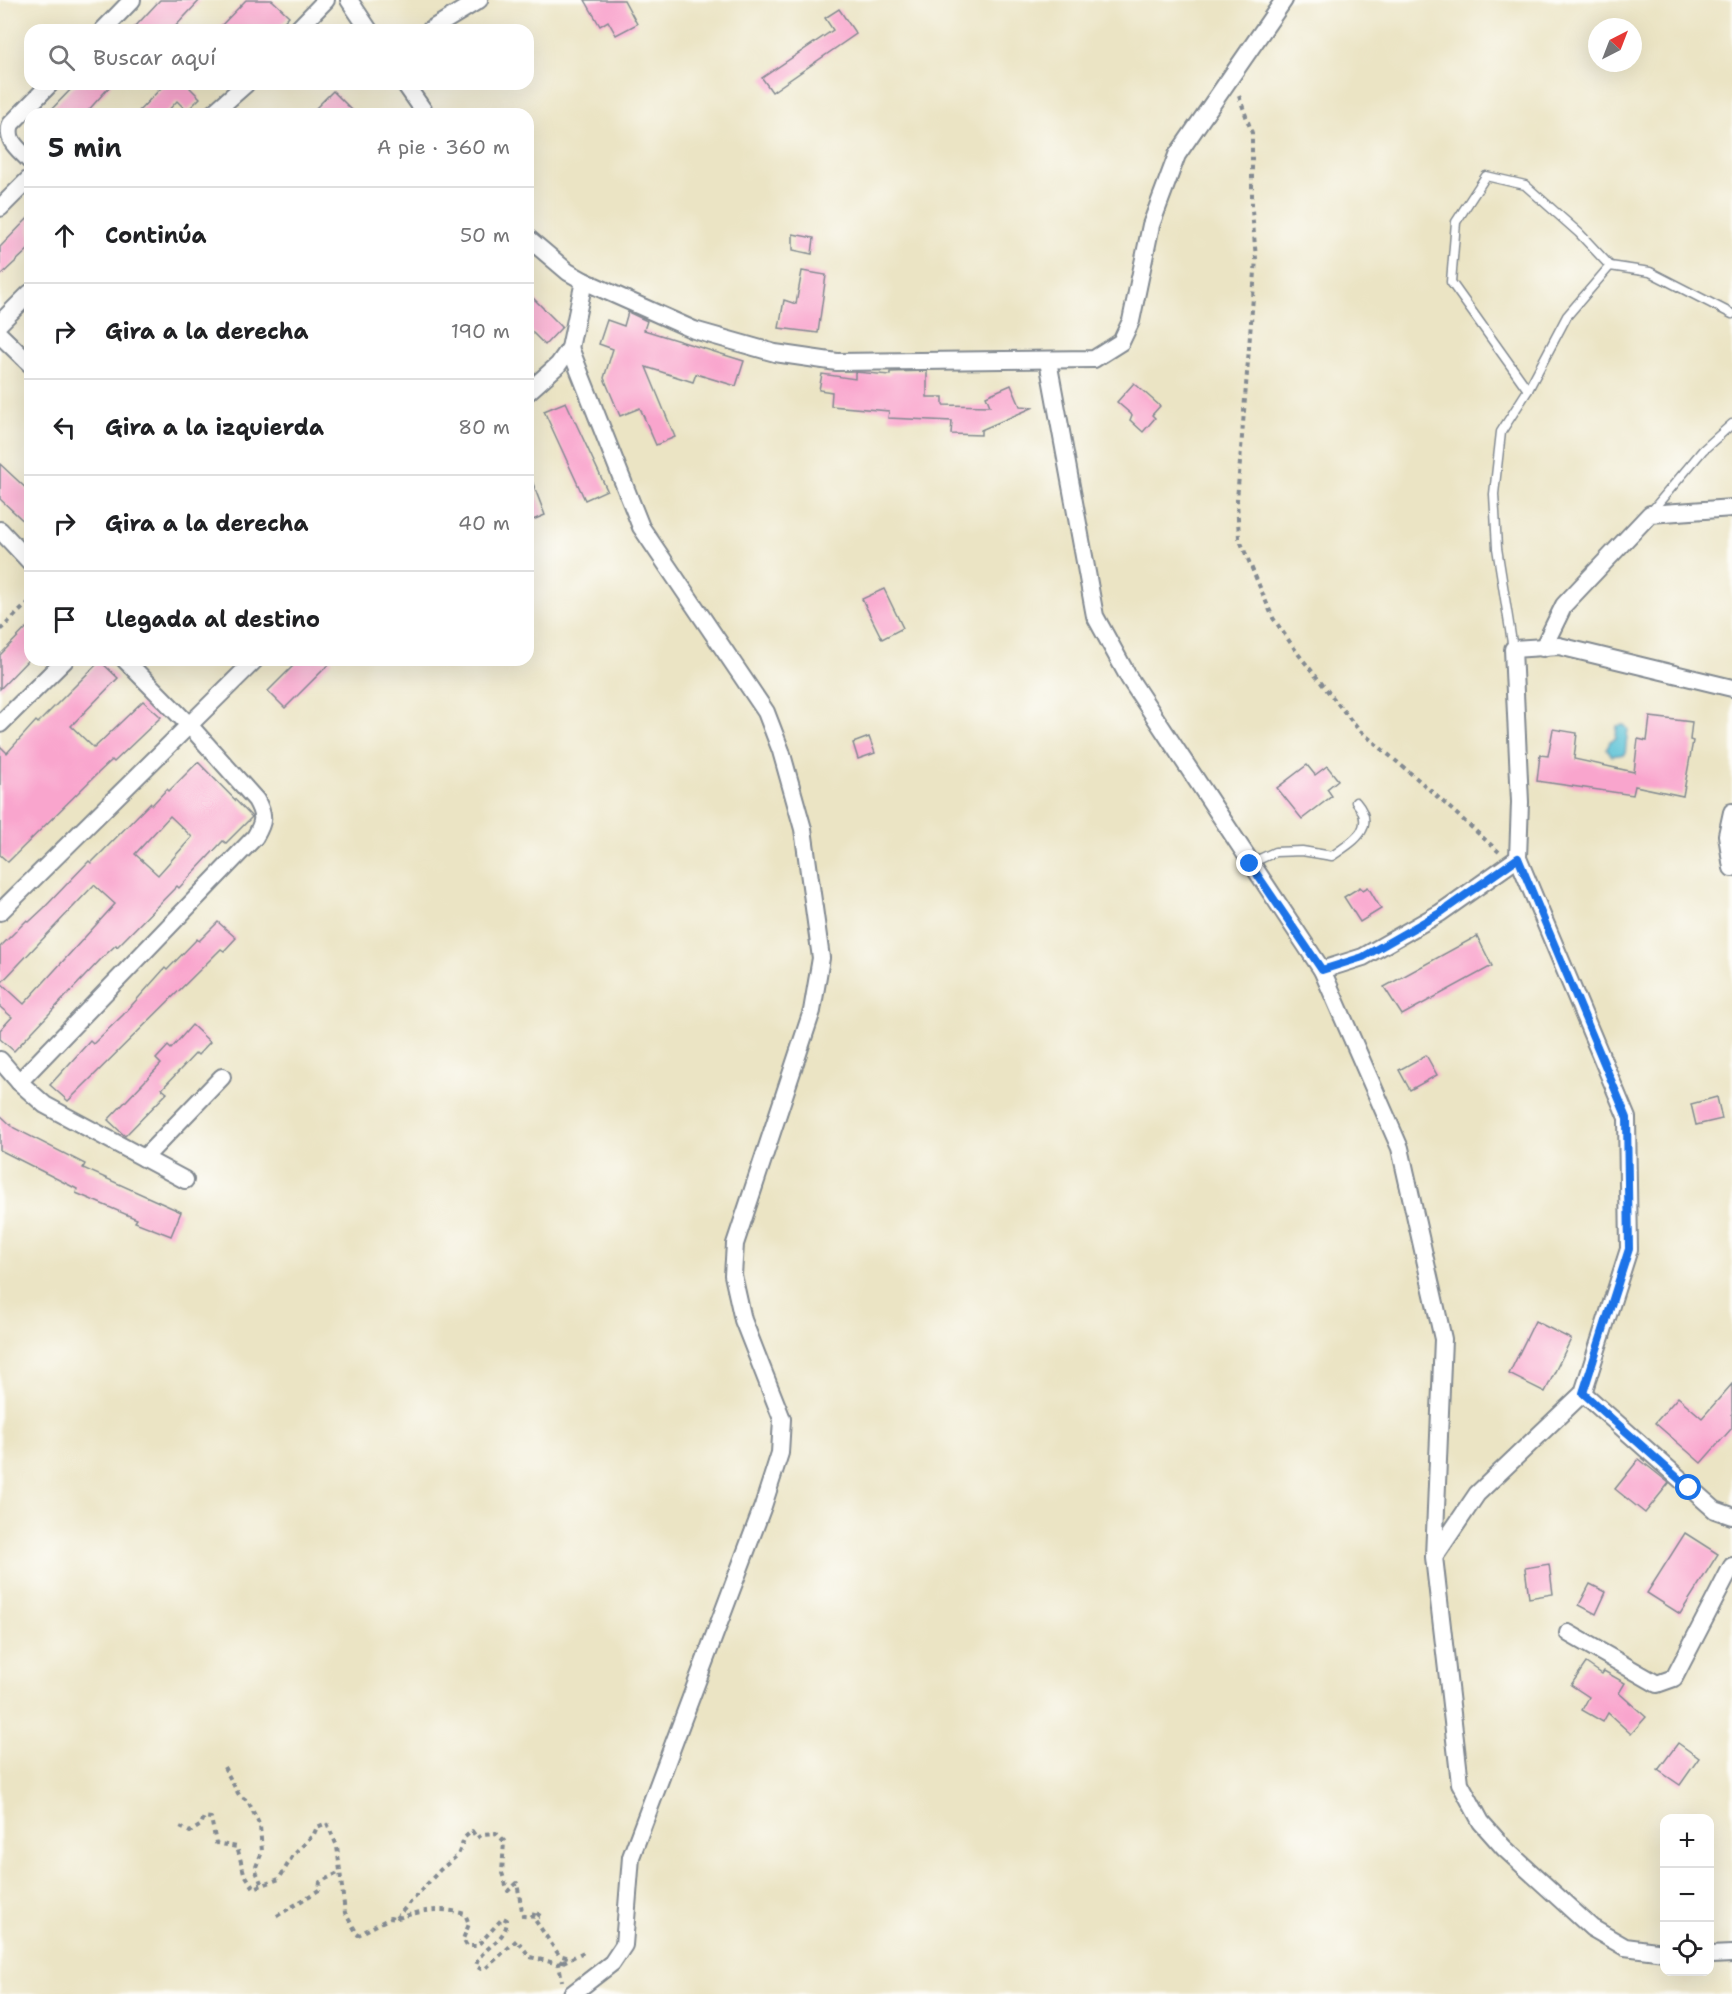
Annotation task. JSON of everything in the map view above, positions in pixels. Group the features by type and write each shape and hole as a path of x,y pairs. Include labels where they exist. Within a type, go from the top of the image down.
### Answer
{"street":[{"path":"109,24 132,0"},
{"path":"303,24 326,0"},
{"path":"349,0 365,24"},
{"path":"440,24 479,0"},
{"path":"534,243 567,272 584,281 694,330 775,352 837,362 1094,359 1121,342 1131,321 1151,225 1177,155 1284,0"},
{"path":"27,108 44,90"},
{"path":"219,108 239,90"},
{"path":"409,90 422,108"},
{"path":"24,111 11,124 8,131 9,139 24,154"},
{"path":"0,208 24,184"},
{"path":"534,387 558,365 570,348 584,281"},
{"path":"0,323 24,299"},
{"path":"0,335 24,358"},
{"path":"570,348 641,527 766,712 781,751 803,829 821,958 812,1011 735,1245 733,1275 743,1320 782,1419 780,1453 763,1506 631,1857 624,1945 612,1963 572,1994"},
{"path":"1048,361 1095,615 1129,678 1322,970 1400,1148 1443,1339 1434,1557 1460,1783 1481,1822 1504,1848 1592,1928 1625,1947 1660,1951"},
{"path":"1543,648 1564,605 1650,514 1732,508"},
{"path":"0,530 24,556"},
{"path":"1434,1557 1477,1494 1583,1393 1629,1249 1627,1118 1514,860 1520,802 1514,650 1559,646 1732,688"},
{"path":"0,724 59,666"},
{"path":"19,1082 255,837 263,823 263,812 256,800 190,726 131,666"},
{"path":"0,912 249,666"},
{"path":"1732,812 1727,835 1732,868"},
{"path":"1322,970 1363,957 1392,941 1440,913 1514,860"},
{"path":"0,1060 19,1082 45,1105 185,1180"},
{"path":"144,1158 222,1077"},
{"path":"1583,1393 1715,1510 1732,1516"},
{"path":"1568,1633 1657,1684 1674,1678 1732,1566"},
{"path":"1714,1955 1732,1954"}],"lane":[{"path":"1528,390 1451,282 1456,222 1486,176 1525,184 1579,233 1610,266 1650,272 1732,314"},
{"path":"1514,650 1497,548 1494,494 1501,432 1528,390 1567,316 1610,266"},
{"path":"1650,514 1702,450 1732,424"},
{"path":"1250,864 1275,852 1302,851 1332,855 1361,834 1365,822 1363,810 1356,802"}],"path":[{"path":"1224,86 1238,93 1252,133 1252,210 1256,259 1237,500 1239,538 1273,618 1299,656 1358,729 1514,860"},
{"path":"0,630 24,607"},
{"path":"224,1767 239,1795 248,1801 260,1826 262,1852 255,1869 262,1885"},
{"path":"180,1827 190,1832 201,1825 204,1817 211,1818 216,1843 237,1847 244,1873 254,1888 279,1879 292,1857 314,1834 317,1827 327,1823 337,1846 345,1913 358,1935 390,1918 395,1919 428,1908 448,1909 465,1914 469,1924 463,1939 467,1946 477,1946 503,1918 507,1920 504,1932 477,1960 476,1966 481,1969 486,1968 517,1940 530,1957 559,1964 584,1952"},
{"path":"395,1919 440,1870 458,1855 465,1837 472,1831 477,1838 496,1833 504,1841 502,1873 508,1891 517,1883 523,1916 533,1917 559,1955 566,1957 559,1964"},
{"path":"277,1916 319,1890 320,1882 340,1872"}],"water":[{"path":"1624,725 1628,729 1625,754 1611,756 1607,749 1610,741 1616,738 1617,726"}],"building":[{"path":"160,0 200,0 178,24 138,24"},
{"path":"246,0 272,0 289,16 282,24 223,24"},
{"path":"585,0 624,0 637,24 616,35 608,21 600,26"},
{"path":"839,9 856,34 772,92 762,78 833,30 825,18"},
{"path":"70,90 107,90 90,108 53,108"},
{"path":"159,90 192,90 200,98 190,108 184,108 177,101 171,108 142,108"},
{"path":"333,91 350,108 316,108"},
{"path":"24,222 24,254 0,276 0,247"},
{"path":"793,234 814,238 812,254 793,250"},
{"path":"802,271 826,275 818,333 779,328 784,300 796,304"},
{"path":"534,299 562,327 545,345 534,334"},
{"path":"628,312 647,321 644,330 744,361 736,386 696,374 693,382 646,367 675,437 656,445 640,408 620,416 604,378 613,349 599,344 607,320 624,326"},
{"path":"927,371 927,397 943,397 943,405 990,406 986,396 1011,385 1020,406 1034,407 981,430 981,435 951,434 952,421 888,418 889,411 831,406 832,392 819,390 822,374 855,379 855,372 890,375 890,372"},
{"path":"1134,383 1160,406 1152,415 1155,418 1143,432 1130,420 1132,415 1117,402"},
{"path":"566,402 607,490 585,500 544,411"},
{"path":"0,464 24,486 24,521 0,499"},
{"path":"534,486 545,515 534,520"},
{"path":"884,589 903,628 882,639 862,599"},
{"path":"24,630 24,664 0,689 0,655"},
{"path":"95,666 105,666 118,678 71,726 94,748 143,701 161,717 114,762 112,760 97,774 8,862 0,855 0,746 7,753 36,721 38,723"},
{"path":"293,666 327,666 285,708 268,691"},
{"path":"1650,717 1692,722 1690,740 1693,741 1683,796 1635,786 1633,795 1537,781 1540,755 1548,756 1553,729 1577,733 1574,759 1634,772 1638,739 1647,741"},
{"path":"869,737 875,753 858,759 853,743"},
{"path":"198,762 252,817 226,843 223,841 179,888 177,886 117,947 116,945 102,958 14,1051 0,1039 0,1030 12,1017 0,1007 0,947 27,920 29,922 44,908 89,861 91,863 150,803 152,805 167,789 169,791","holes":["170,816 192,837 158,875 135,854","94,885 115,904 24,1004 1,983"]},
{"path":"1307,765 1315,775 1327,766 1338,780 1327,789 1332,796 1302,819 1277,788"},
{"path":"1360,887 1363,890 1368,887 1381,909 1360,922 1344,897"},
{"path":"218,922 236,938 224,951 221,949 68,1101 50,1085 90,1041 93,1044 123,1015 165,968 167,970 197,939 199,941"},
{"path":"1477,936 1492,966 1402,1015 1384,987"},
{"path":"192,1025 210,1042 198,1055 196,1053 162,1089 167,1093 125,1136 108,1120 161,1064 156,1059 168,1046 171,1049"},
{"path":"1426,1055 1437,1075 1410,1090 1399,1070"},
{"path":"1717,1097 1722,1119 1696,1125 1691,1104"},
{"path":"0,1115 14,1128 85,1164 83,1168 181,1212 171,1236 135,1222 137,1219 76,1193 77,1189 0,1150"},
{"path":"1535,1321 1571,1339 1545,1392 1509,1374"},
{"path":"1732,1384 1732,1428 1701,1463 1655,1423 1678,1397 1702,1418"},
{"path":"1639,1459 1669,1483 1645,1513 1615,1489"},
{"path":"1685,1533 1718,1554 1680,1614 1647,1593"},
{"path":"1549,1564 1553,1594 1529,1598 1525,1568"},
{"path":"1590,1584 1606,1592 1596,1614 1579,1605"},
{"path":"1586,1663 1602,1674 1604,1671 1625,1683 1619,1693 1646,1717 1631,1734 1608,1713 1603,1722 1582,1710 1589,1697 1571,1685"},
{"path":"1678,1743 1699,1758 1680,1785 1658,1770"}],"route":[{"path":"1250,864 1322,970 1363,957 1440,913 1518,858 1627,1118 1629,1249 1583,1393 1689,1488"}]}
